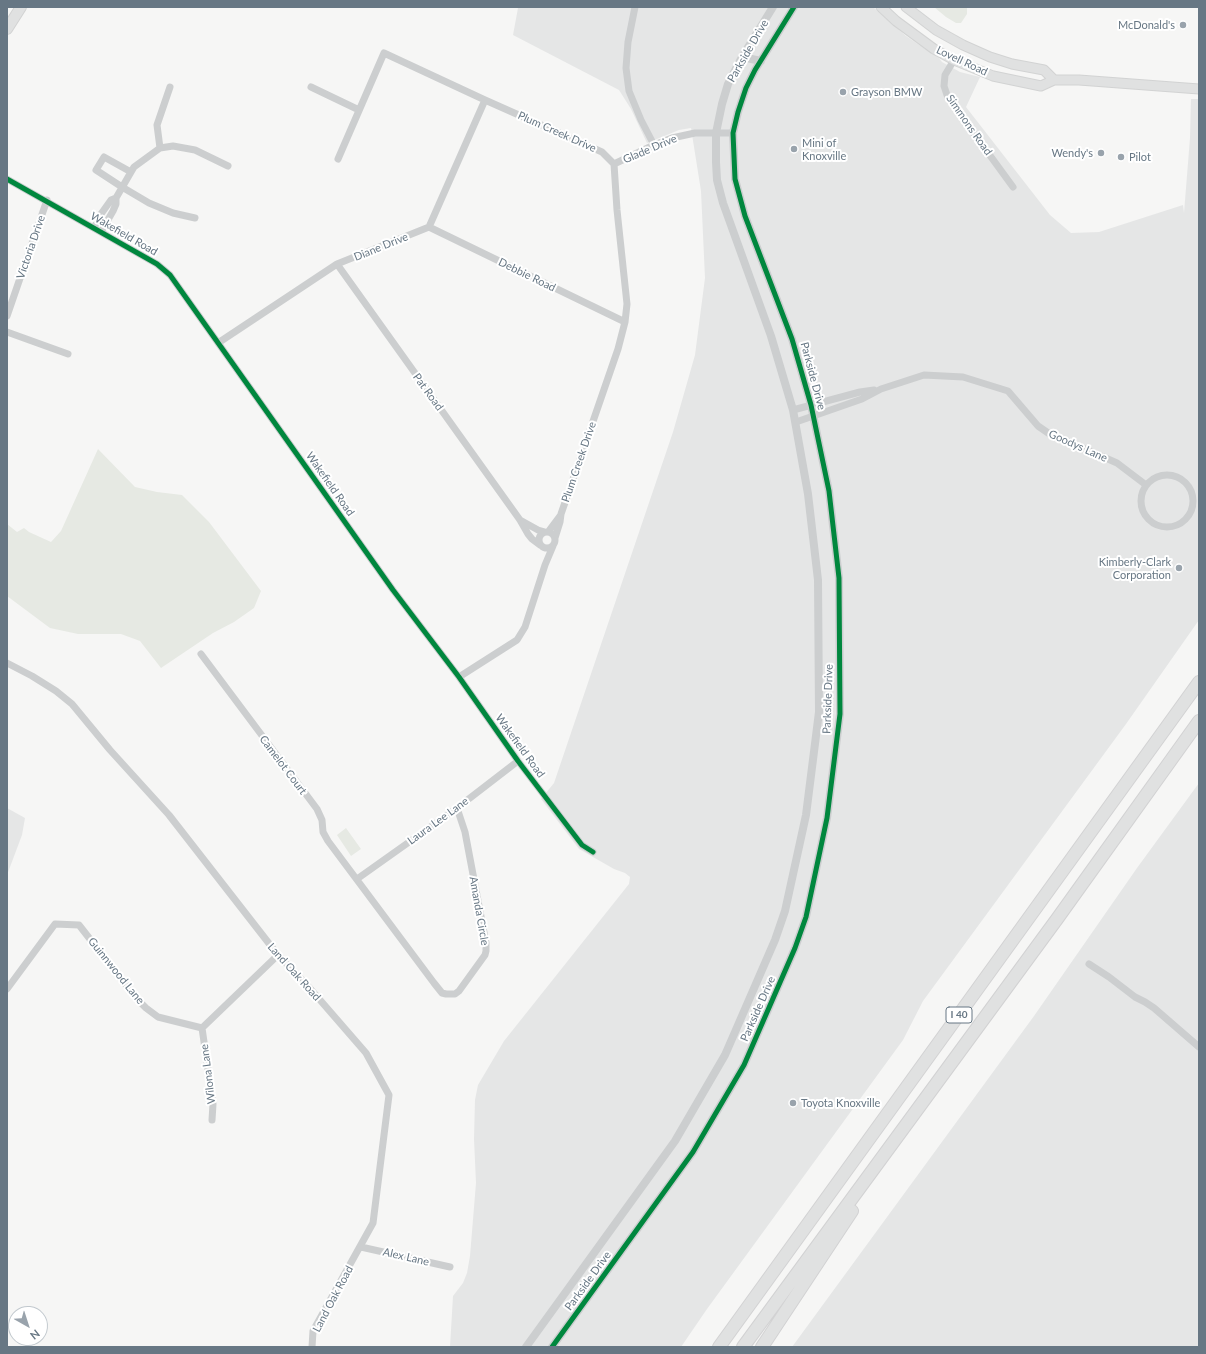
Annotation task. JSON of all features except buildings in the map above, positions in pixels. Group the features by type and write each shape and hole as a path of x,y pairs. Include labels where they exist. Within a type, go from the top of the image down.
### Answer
{"highway":[{"name":"I 40","path":"719,1347 1199,682"},
{"name":"I 40","path":"743,1347 1057,919 1199,721"},
{"path":"762,1347 923,1102"}],"main road":[{"path":"7,29 21,7"},
{"name":"Lovell Road","path":"881,7 914,36 954,60 993,76 1041,86 1054,80 1097,81 1199,89"},
{"name":"Lovell Road","path":"906,7 936,30 963,45 990,57 1012,64 1044,70 1054,80"},
{"path":"954,60 963,45"}],"street":[{"path":"635,7 628,42 626,68 628,92 654,145"},
{"name":"Parkside Drive","path":"526,1347 675,1141 725,1055 772,947 785,911 806,815 819,712 818,580 808,494 793,410 771,336 723,203 716,162 716,133 728,84 742,57 773,7"},
{"name":"Parkside Drive","path":"552,1347 693,1152 744,1065 792,955 806,917 827,818 840,714 839,578 829,491 811,405 789,329 745,216 735,179 733,134 746,88 794,7"},
{"name":"Plum Creek Drive","path":"338,159 384,53 602,152 614,164 626,304 625,322 618,349 561,514 555,543 545,565 525,627 517,640 459,677"},
{"path":"742,57 761,61"},
{"name":"Simmons Road","path":"954,60 945,75 944,86 948,98 1013,187"},
{"path":"311,87 359,110"},
{"path":"160,148 157,125 170,88"},
{"path":"429,227 485,100"},
{"name":"Glade Drive","path":"614,164 672,138 695,133 733,134"},
{"path":"101,232 113,211 116,204 116,198 130,172 134,167 160,148 173,146 195,150 228,166"},
{"path":"130,172 104,157 96,170 149,202 173,213 195,218"},
{"name":"Wakefield Road","path":"7,179 47,200 157,264 170,275 393,590 459,677 518,761 582,845 593,852"},
{"path":"94,228 101,214 111,200 116,198"},
{"name":"Victoria Drive","path":"7,316 47,200"},
{"name":"Diane Drive","path":"218,343 337,264 429,227"},
{"name":"Debbie Road","path":"429,227 625,322"},
{"name":"Pat Road","path":"337,264 520,520 528,534 541,546"},
{"path":"7,332 68,354"},
{"name":"Goodys Lane","path":"796,422 862,399 881,389 924,375 962,377 1008,391 1038,426 1054,437 1067,441 1117,463 1146,485"},
{"name":"Goodys Lane","path":"793,410 860,392 881,389"},
{"path":"1161,475 1170,475 1186,483 1190,490 1192,499 1188,515 1175,525 1164,526 1152,521 1146,516 1142,508 1142,492 1146,485 1161,475"},
{"name":"Plum Creek Drive","path":"545,565 538,537 546,532 561,514"},
{"name":"Pat Road","path":"520,520 538,530 546,532"},
{"path":"546,532 553,534 555,538"},
{"path":"541,546 547,549 553,546"},
{"name":"Camelot Court","path":"201,654 316,809 322,820 323,832 357,879"},
{"name":"Land Oak Road","path":"7,663 56,691 72,704 110,750 169,815 278,955 307,985 366,1053 389,1095 373,1223 313,1331 312,1347"},
{"name":"Laura Lee Lane","path":"357,879 457,808 518,761"},
{"name":"Amanda Circle","path":"357,879 442,993 455,994 459,991 485,955 486,951 486,943 465,832 457,808"},
{"name":"Guinnwood Lane","path":"7,989 55,924 79,925 136,998 146,1008 158,1017 202,1028"},
{"path":"202,1028 278,955"},
{"path":"1089,964 1110,976 1135,997 1154,1008 1199,1047"},
{"name":"Wilona Lane","path":"202,1028 212,1104 212,1120"},
{"name":"Alex Lane","path":"361,1246 450,1267"}],"shaded area":[{"path":"516,7 873,7 906,36 939,58 942,62 960,72 980,77 966,107 1050,215 1071,233 1099,232 1183,205 1184,213 1190,138 1191,99 1199,99 1199,620 1126,724 923,1001 903,1040 681,1347 450,1347 453,1296 463,1283 467,1273 470,1256 476,1183 474,1139 475,1100 478,1085 504,1041 629,884 630,877 625,873 614,869 579,849 541,799 554,783 673,432 695,355 705,278 701,191 691,128 679,130 647,143 631,109 619,90 513,35 518,8"},
{"path":"934,7 967,7 967,14 961,23 956,23"},
{"path":"98,449 135,487 157,492 182,495 209,522 261,591 254,608 234,622 213,633 161,668 140,641 121,634 78,634 50,628 7,596 7,524 17,532 24,528 29,532 51,542 61,531"},
{"path":"1199,783 1199,1347 792,1347 1034,1016 1137,868"},
{"path":"7,808 25,818 22,835 7,875"},
{"path":"346,828 361,849 351,856 337,835"}],"cycle path":[{"path":"552,1347 693,1152 744,1065 795,948 806,917 827,818 840,714 839,578 829,491 811,405 792,339 745,216 735,179 733,133 746,88 755,70 794,7"},
{"path":"7,179 157,264 170,275 393,590 459,677 518,761 582,845 593,852"}],"place":[{"name":"McDonald's","path":"1183,25"},
{"name":"Grayson BMW","path":"843,92"},
{"name":"Mini of Knoxville","path":"794,149"},
{"name":"Wendy's","path":"1101,153"},
{"name":"Pilot","path":"1121,157"},
{"name":"Kimberly-Clark Corporation","path":"1179,568"},
{"name":"Toyota Knoxville","path":"793,1103"}]}
